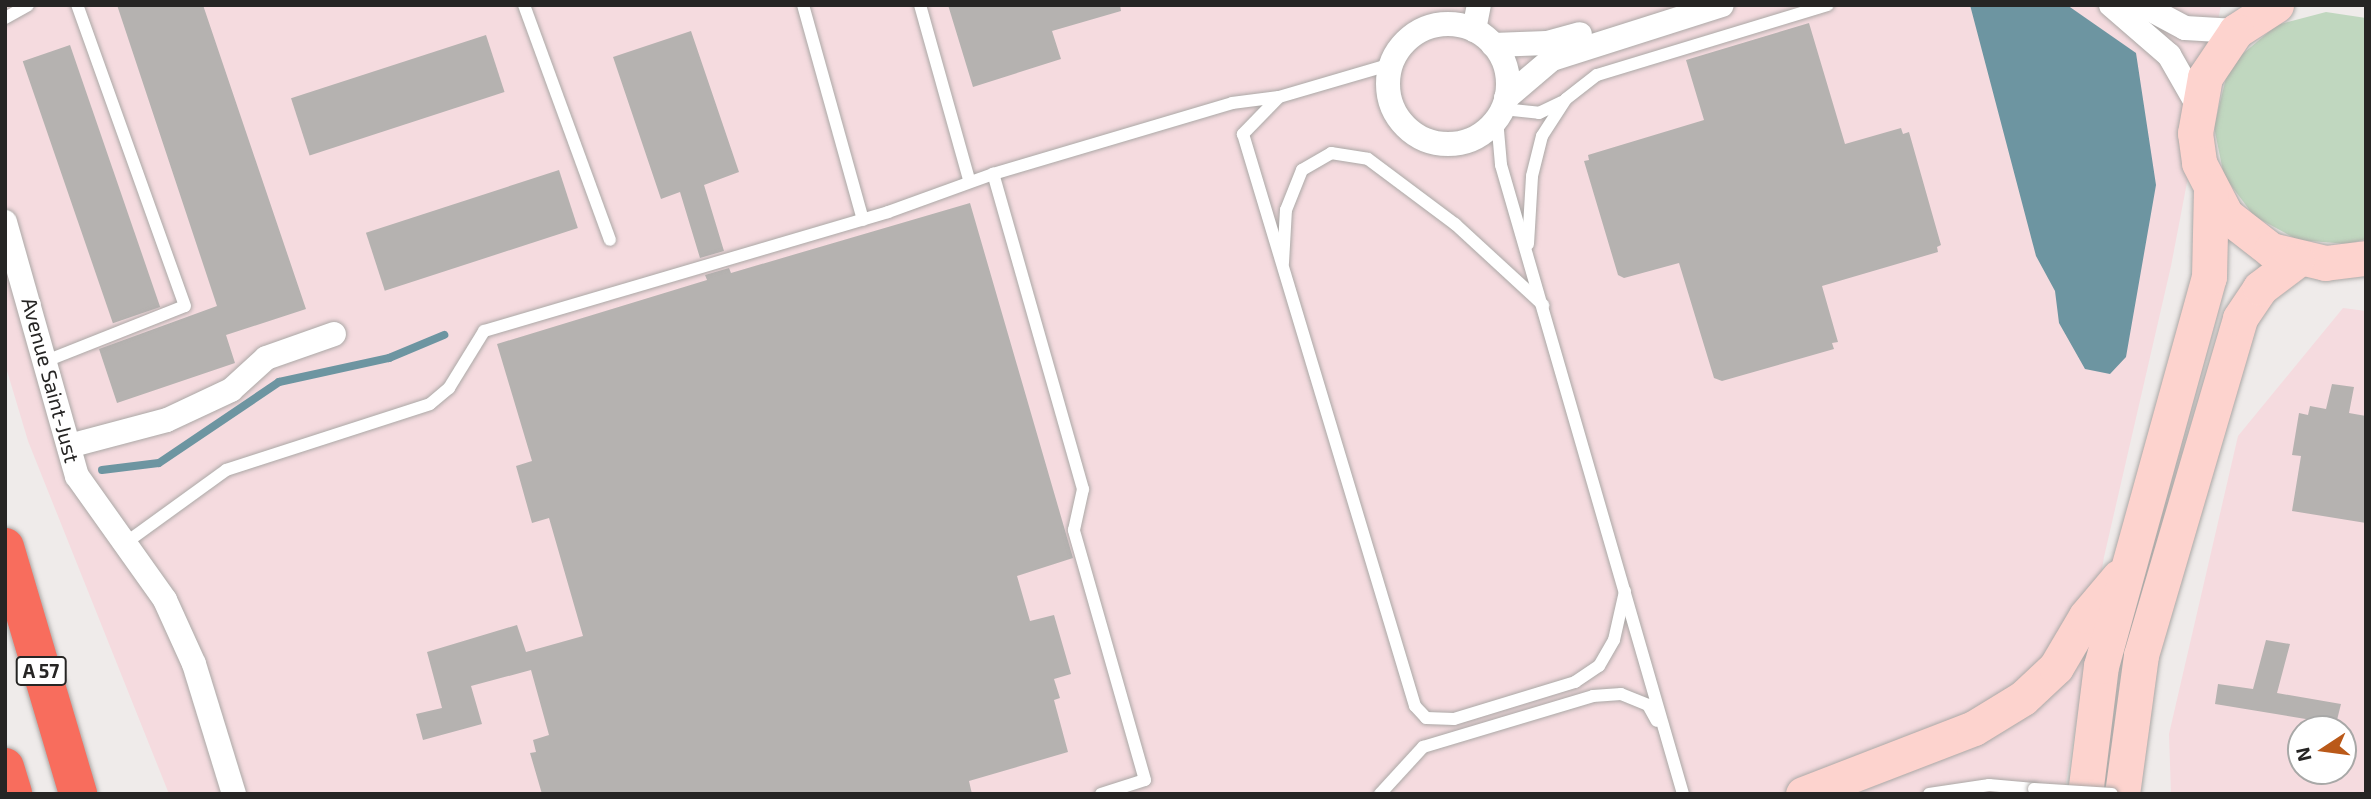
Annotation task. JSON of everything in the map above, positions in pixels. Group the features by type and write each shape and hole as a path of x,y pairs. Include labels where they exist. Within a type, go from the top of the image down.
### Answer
{"highway":[{"name":"A 57","path":"5,547 78,794"},
{"path":"5,767 13,794"}],"main road":[{"path":"2085,794 2101,667 2209,277 2211,191 2195,134 2197,104 2205,77 2236,31 2276,5"},
{"path":"2211,191 2247,235 2297,260 2325,263 2366,258"},
{"path":"2121,792 2141,655 2240,318 2260,288 2297,260"},
{"path":"1803,794 1973,728 2023,698 2056,667 2087,616 2126,569"}],"street":[{"path":"1479,5 1483,37 1508,79 1502,109"},
{"path":"1671,5 1547,43 1483,37 1458,25 1425,28 1399,49 1392,64 1391,102 1412,132 1448,144 1466,141 1552,59 1722,5"},
{"path":"2110,5 2169,55 2197,104"},
{"path":"2142,5 2185,28 2236,31"},
{"name":"Avenue Saint-Just","path":"5,222 77,475 128,541 165,600 194,664 234,794"},
{"path":"69,446 167,420 231,390 266,358 334,334"}],"lane":[{"path":"5,18 28,5"},
{"path":"46,361 185,306 76,5"},
{"path":"524,5 610,240"},
{"path":"803,5 863,220"},
{"path":"920,5 969,179"},
{"path":"1683,794 1501,166 1502,109 1539,113 1566,99 1597,75 1828,5"},
{"path":"128,541 226,470 430,404 449,388 484,331 863,220 969,179 1232,103 1279,97 1392,64"},
{"path":"1279,97 1243,134 1407,688 1426,718 1454,719 1575,682 1599,666 1614,640 1625,591"},
{"path":"1528,254 1532,176 1542,136 1566,99"},
{"path":"1282,270 1286,210 1301,170 1331,153 1367,159 1455,224 1543,305"},
{"path":"993,174 1083,489 1074,530 1145,780 1101,794"},
{"path":"1380,794 1423,747 1593,696 1621,694 1648,705 1667,740"},
{"path":"1675,771 1693,794"},
{"path":"1929,794 1989,785 2121,792"}],"shaded area":[{"path":"5,5 2221,5 2171,266 2104,557 2064,794 169,794 28,441 5,364"},
{"path":"2343,308 2366,311 2366,794 2171,794 2169,734 2238,436"}],"green space":[{"path":"2326,12 2366,18 2366,239 2348,244 2298,240 2254,216 2224,176 2214,127 2226,78 2239,57 2277,25"}],"water":[{"path":"1970,5 2067,5 2136,53 2156,185 2126,357 2110,374 2085,369 2059,323 2055,291 2036,256"}],"building":[{"path":"117,5 203,5 306,309 226,335 235,363 117,403 99,349 217,306"},
{"path":"948,5 1120,5 1121,11 1052,31 1061,59 973,87"},
{"path":"1809,23 1845,144 1901,128 1903,134 1909,132 1941,245 1937,247 1938,252 1822,286 1838,342 1832,343 1834,349 1722,381 1714,378 1679,263 1624,278 1618,275 1584,161 1589,160 1588,155 1704,120 1686,60"},
{"path":"691,31 739,172 704,185 724,251 700,258 680,192 661,199 613,57"},
{"path":"486,35 505,92 310,155 291,98"},
{"path":"70,45 160,307 113,323 23,61"},
{"path":"559,170 578,228 385,291 366,233"},
{"path":"970,203 1073,558 1017,576 1030,621 1054,615 1071,674 1054,679 1060,698 1054,700 1068,752 969,781 972,794 542,794 530,753 536,752 533,740 549,735 531,670 471,686 482,724 423,740 416,714 442,708 427,652 517,625 526,652 583,636 549,518 532,523 516,466 532,461 497,344 707,280 705,275 729,268 731,273"},
{"path":"2332,384 2354,387 2349,413 2366,416 2366,523 2292,511 2301,456 2292,455 2299,413 2308,415 2310,406 2326,409"},
{"path":"2266,640 2290,644 2277,693 2341,704 2338,715 2287,716 2215,704 2218,684 2253,689"}],"waterway":[{"path":"102,470 159,463 279,382 389,358 444,335"}]}
